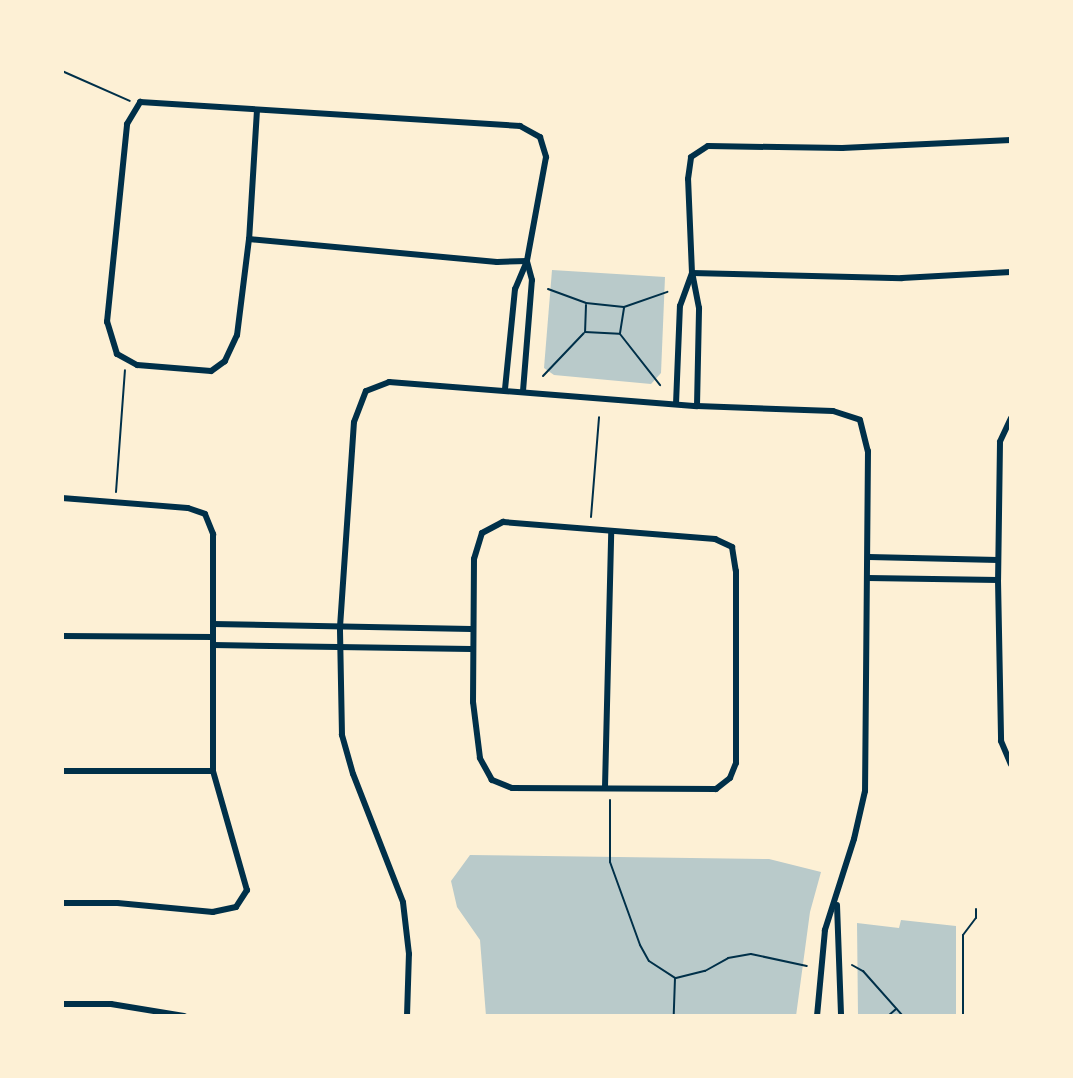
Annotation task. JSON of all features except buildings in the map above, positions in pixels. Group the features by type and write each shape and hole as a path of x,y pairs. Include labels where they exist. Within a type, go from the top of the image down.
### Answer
{"street":[{"path":"257,110 249,239 237,335 225,361 211,371 137,365 117,354 107,322 127,124 140,102 164,101 257,110 520,126 540,137 546,157 527,261 515,289 505,390"},
{"path":"697,406 699,308 692,273 691,157 708,146 842,148 1011,140"},
{"path":"249,239 497,262 527,261"},
{"path":"523,391 532,280 527,261"},
{"path":"692,273 725,277 902,278 1011,272"},
{"path":"676,404 680,306 692,273"},
{"path":"407,1016 409,954 403,902 353,774 342,735 340,627 354,422 366,391 389,382 697,406 833,411 860,420 868,451 865,791 837,901 825,930 817,1016"},
{"path":"1011,418 1000,442 998,560 1001,741 1011,764"},
{"path":"62,498 115,505 188,508 205,514 213,534 213,771 247,890 236,907 213,912 117,903 62,903"},
{"path":"503,522 611,533 715,539 732,547 736,571 736,763 730,778 716,789 512,788 492,780 480,758 471,629 474,559 482,533 503,522"},
{"path":"608,787 611,533"},
{"path":"869,557 998,560"},
{"path":"868,578 998,580"},
{"path":"213,624 471,629"},
{"path":"62,636 471,649"},
{"path":"999,658 1011,657"},
{"path":"62,771 213,771"},
{"path":"837,901 841,1016"},
{"path":"62,1004 111,1004 184,1016"}],"path":[{"path":"62,71 115,92 138,105"},
{"path":"548,289 586,303 624,307 667,292"},
{"path":"543,376 585,332 586,303"},
{"path":"624,307 620,334 660,385"},
{"path":"585,332 620,334"},
{"path":"115,505 126,359"},
{"path":"590,530 599,417"},
{"path":"608,787 610,862 640,945 649,961 675,978 705,971 728,958 751,954 807,966"},
{"path":"963,1016 963,935 976,918 976,909"},
{"path":"852,965 863,971 903,1016"},
{"path":"674,1016 675,978"},
{"path":"888,1016 896,1009"}],"shaded area":[{"path":"552,270 665,277 661,373 651,384 554,375 544,368"},
{"path":"470,855 769,859 821,872 810,912 796,1016 486,1016 480,940 457,907 451,881"},
{"path":"901,920 956,926 956,1016 858,1016 857,923 899,928"}]}
